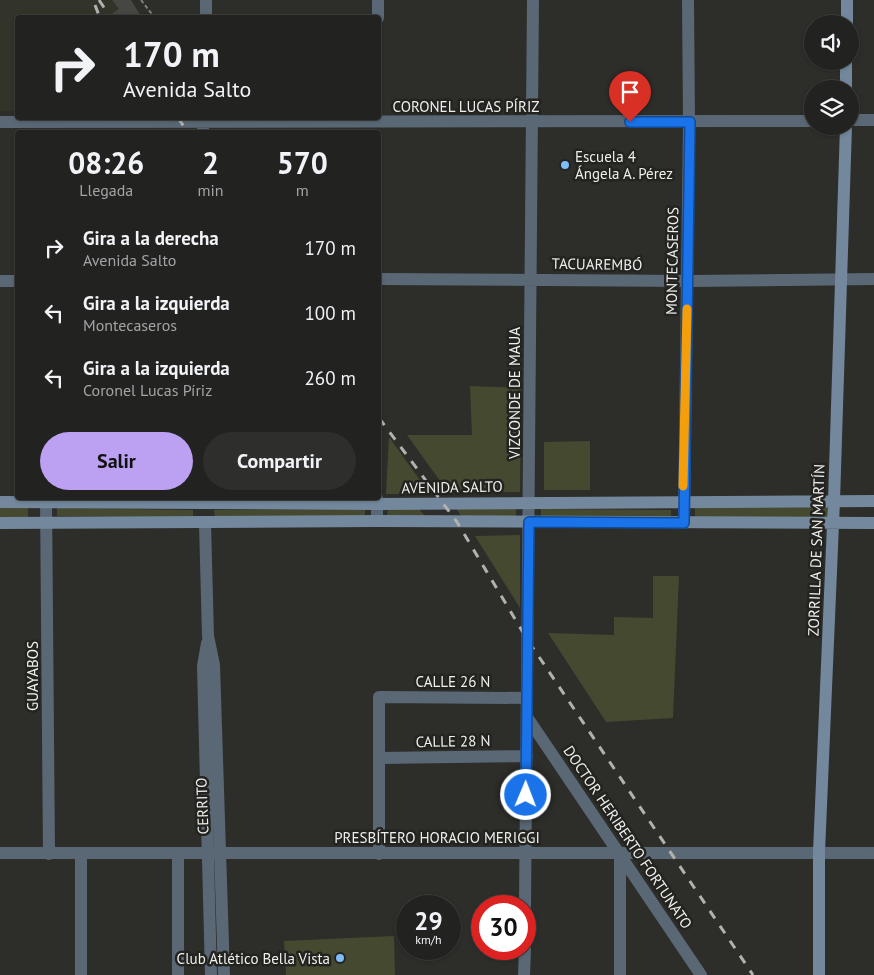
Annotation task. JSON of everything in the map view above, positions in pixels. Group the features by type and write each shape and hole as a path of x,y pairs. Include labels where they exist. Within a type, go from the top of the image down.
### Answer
{"street":[{"path":"206,0 206,15"},
{"path":"378,0 378,15"},
{"name":"VIZCONDE DE MAUA","path":"525,895 533,0"},
{"name":"MONTECASEROS","path":"684,523 690,122 688,0"},
{"path":"847,0 847,15"},
{"path":"859,120 874,120"},
{"name":"CORONEL LUCAS PÍRIZ","path":"0,122 41,127 203,124 804,121"},
{"name":"ZORRILLA DE SAN MARTÍN","path":"819,975 819,852 834,501 846,135"},
{"name":"TACUAREMBÓ","path":"381,279 688,281 874,279"},
{"path":"0,281 15,282"},
{"name":"AVENIDA SALTO","path":"0,502 46,500 874,501"},
{"name":"GUAYABOS","path":"46,500 49,854"},
{"name":"CERRITO","path":"205,500 208,636 214,665 214,852 211,975"},
{"path":"377,501 377,521"},
{"path":"0,523 377,521 874,523"},
{"name":"CALLE 26 N","path":"379,758 379,697 527,698"},
{"name":"DOCTOR HERIBERTO FORTUNATO","path":"528,717 701,975"},
{"name":"CALLE 28 N","path":"379,758 527,756"},
{"path":"379,758 379,854"},
{"path":"178,852 178,975"},
{"name":"CERRITO","path":"214,852 224,975"},
{"name":"PRESBÍTERO HORACIO MERIGGI","path":"0,853 874,853"},
{"path":"81,854 81,975"},
{"path":"620,854 620,975"},
{"path":"524,960 524,975"}],"path":[{"path":"142,0 153,15"}],"shaded area":[{"path":"0,0 131,1 141,15 15,15 15,111 0,111"}],"green space":[{"path":"470,386 521,388 520,492 448,492 407,435 472,435"},
{"path":"389,437 430,494 386,494"},
{"path":"590,441 590,490 544,490 544,442"},
{"path":"827,506 828,519 695,517 695,507"},
{"path":"0,508 28,508 28,517 0,517"},
{"path":"57,508 193,510 193,517 57,516"},
{"path":"456,508 516,509 516,516 461,516"},
{"path":"365,509 365,516 215,518 214,510"},
{"path":"388,509 419,509 425,516 387,515"},
{"path":"541,509 671,510 671,518 541,517"},
{"path":"520,535 520,608 475,536"},
{"path":"653,576 679,576 673,718 606,722 548,633 614,635 614,617 653,618"},
{"name":"Club Atlético Bella Vista","path":"394,936 395,975 286,975 284,941"}],"building":[{"path":"112,0 131,0 140,15 110,15 119,9"}],"railway":[{"path":"99,0 109,15"},
{"path":"95,5 99,15"},
{"path":"179,120 187,130"},
{"path":"381,421 457,522 527,639 753,975"}],"slow traffic":[{"path":"683,486 687,309"}],"place":[{"name":"Escuela 4 Ángela A. Pérez","path":"565,165"},
{"name":"Club Atlético Bella Vista","path":"340,958"}],"route":[{"path":"526,795 529,522 684,523 690,122 630,122"}]}
